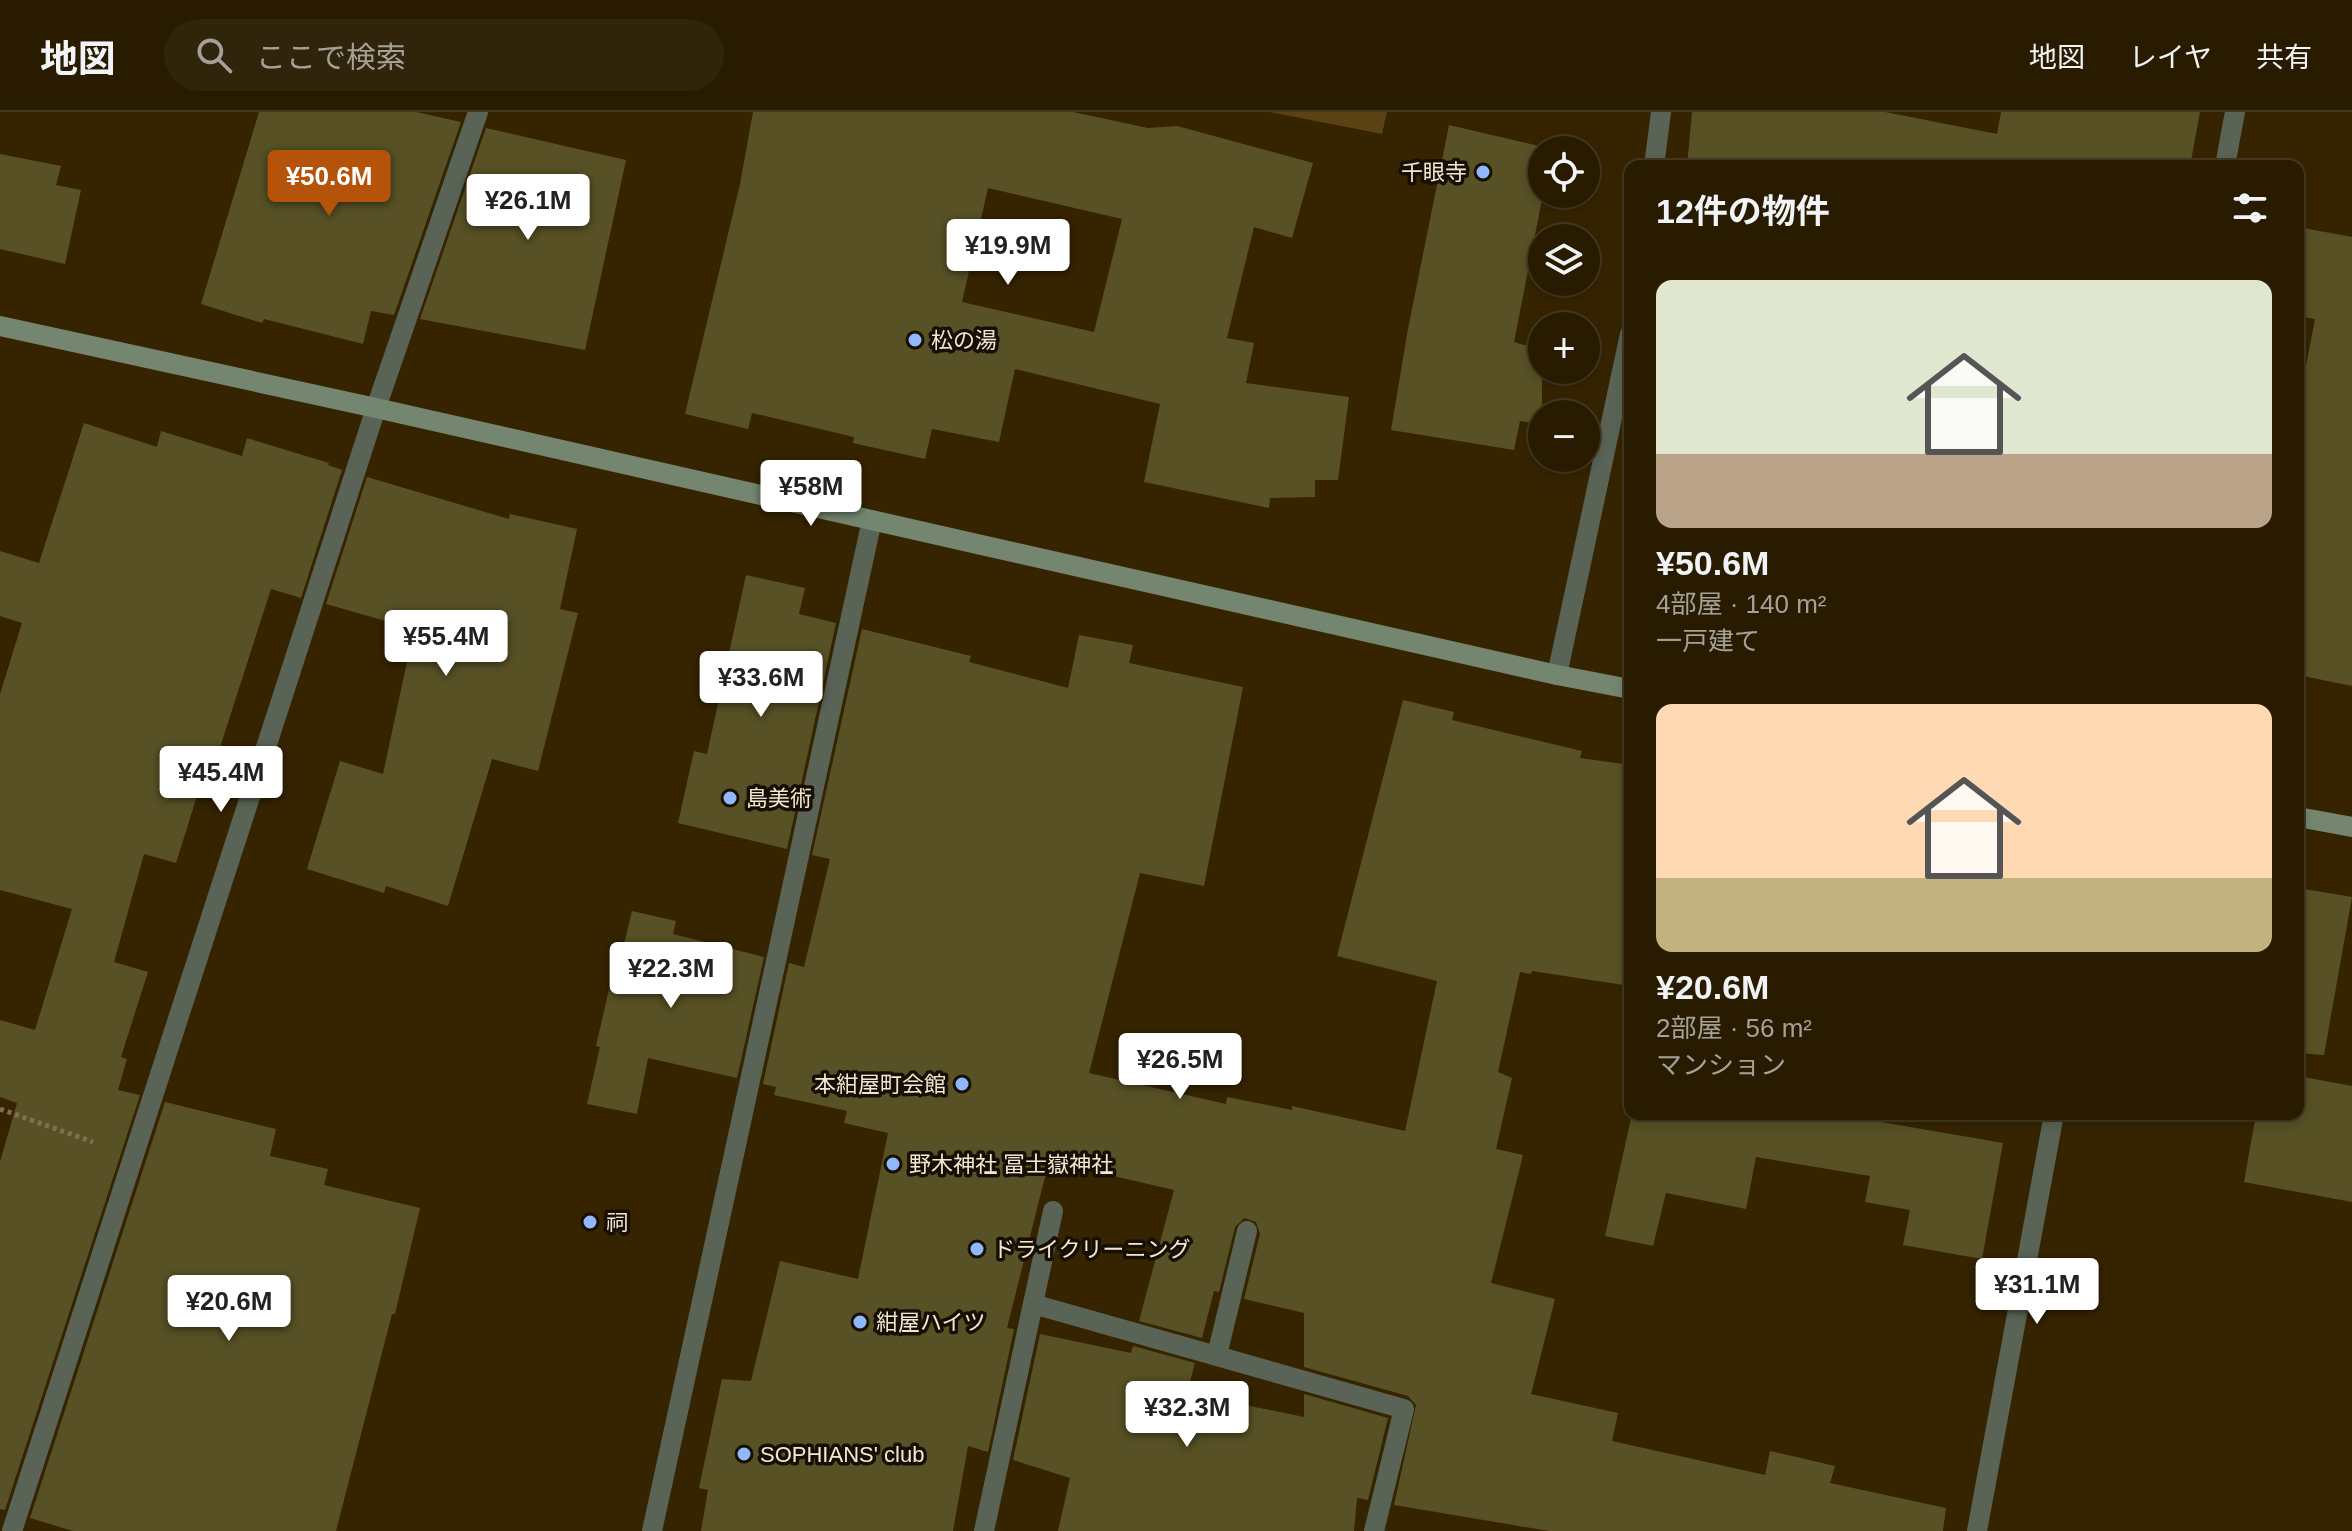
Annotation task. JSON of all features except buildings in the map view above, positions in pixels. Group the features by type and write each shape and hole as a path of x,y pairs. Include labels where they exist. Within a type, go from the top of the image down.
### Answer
{"street":[{"path":"12,1531 376,408 478,112"},
{"path":"1655,160 1661,112"},
{"path":"2226,160 2235,112"},
{"path":"0,326 1624,688"},
{"path":"1557,675 1624,362"},
{"path":"652,1531 872,520"},
{"path":"2304,818 2352,827"},
{"path":"1977,1531 2053,1120"},
{"path":"984,1531 1053,1211"},
{"path":"1217,1355 1247,1231"},
{"path":"1033,1304 1404,1409 1374,1531"}],"path":[{"path":"0,1109 133,1156"}],"shaded area":[{"path":"1270,112 1387,112 1382,134"}],"place":[{"name":"千眼寺","path":"1483,172"},
{"name":"松の湯","path":"915,340"},
{"name":"島美術","path":"730,798"},
{"name":"本紺屋町会館","path":"962,1084"},
{"name":"野木神社 冨士嶽神社","path":"893,1164"},
{"name":"祠","path":"590,1222"},
{"name":"ドライクリーニング","path":"977,1249"},
{"name":"紺屋ハイツ","path":"860,1322"},
{"name":"SOPHIANS' club","path":"744,1454"}]}
